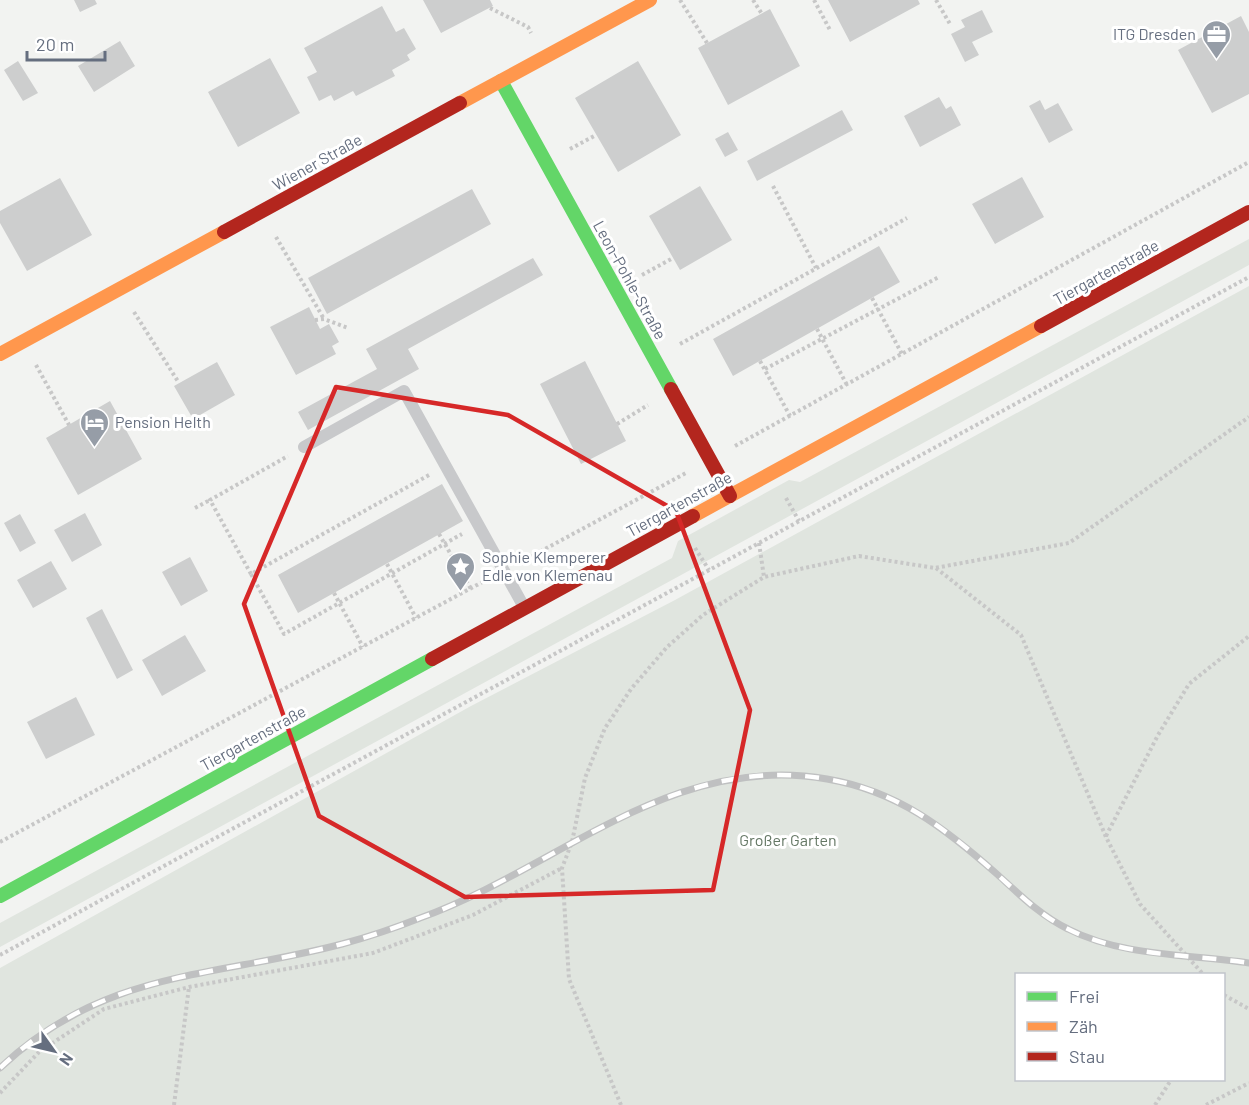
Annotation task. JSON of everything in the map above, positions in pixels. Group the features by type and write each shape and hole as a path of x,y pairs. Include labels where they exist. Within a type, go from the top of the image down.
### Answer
{"main road":[{"name":"Wiener Straße","path":"0,354 650,0"},
{"name":"Leon-Pohle-Straße","path":"501,81 730,496"},
{"name":"Tiergartenstraße","path":"0,896 1249,212"}],"lane":[{"path":"304,447 404,391 525,608"}],"path":[{"path":"680,0 707,43"},
{"path":"753,0 762,14"},
{"path":"813,0 830,30"},
{"path":"936,0 950,24"},
{"path":"490,8 528,27 546,56"},
{"path":"710,460 1249,162"},
{"path":"773,186 816,268"},
{"path":"261,212 324,319"},
{"path":"654,358 907,218"},
{"path":"615,288 673,258"},
{"path":"765,369 939,277"},
{"path":"0,955 1249,277"},
{"path":"119,289 179,383"},
{"path":"872,298 902,354"},
{"path":"315,320 324,319 348,328"},
{"path":"817,329 847,385"},
{"path":"23,341 69,425"},
{"path":"760,361 790,416"},
{"path":"617,424 672,391"},
{"path":"621,1105 569,979 562,868 572,842 585,778 605,728 631,688 667,647 703,615 764,578 859,556 935,568 1069,543 1249,417"},
{"path":"195,508 304,447"},
{"path":"251,574 446,465"},
{"path":"210,500 284,634 479,525"},
{"path":"439,534 471,589"},
{"path":"759,543 764,578"},
{"path":"387,564 416,618"},
{"path":"935,568 1022,635 1106,837 1140,904 1201,973"},
{"path":"334,593 363,647"},
{"path":"1106,837 1158,735 1189,684 1249,636"},
{"path":"0,842 286,688"},
{"path":"0,1093 39,1052 104,1009 189,987 373,953 473,915 562,868"},
{"path":"174,1105 189,987"},
{"path":"1225,996 1249,1009"},
{"path":"1155,1105 1170,1081"},
{"path":"1206,1105 1249,1083"}],"highlighted area":[{"path":"336,387 508,415 676,511 750,710 713,890 465,897 319,816 244,604"}],"green space":[{"path":"1249,239 1249,265 0,947 0,923 672,558 678,541 789,480 800,482"},
{"name":"Großer Garten","path":"1249,286 1249,1105 0,1105 0,968 471,706 675,600"}],"building":[{"path":"74,0 95,0 97,4 80,12"},
{"path":"423,0 490,0 493,6 441,33"},
{"path":"828,0 918,0 920,4 850,42"},
{"path":"382,6 396,32 404,28 416,49 407,55 410,60 392,70 395,76 356,96 353,91 334,101 331,95 319,101 307,77 317,72 304,48"},
{"path":"770,9 800,66 728,105 698,48"},
{"path":"982,10 993,32 972,42 979,55 965,62 951,34 965,27 961,20"},
{"path":"1241,16 1249,32 1249,94 1212,113 1178,50"},
{"path":"120,41 135,66 94,92 78,66"},
{"path":"270,58 300,113 238,147 208,92"},
{"path":"18,61 38,93 23,101 4,70"},
{"path":"638,61 681,135 618,172 575,98"},
{"path":"939,97 946,109 951,106 961,125 920,147 904,116"},
{"path":"1040,100 1045,110 1058,103 1073,130 1049,143 1029,106"},
{"path":"842,110 853,130 757,181 747,161"},
{"path":"728,132 738,150 725,157 715,139"},
{"path":"1022,177 1044,217 995,244 972,204"},
{"path":"60,178 92,235 27,271 0,223 0,211"},
{"path":"700,186 732,240 680,270 649,216"},
{"path":"472,189 491,224 327,314 308,278"},
{"path":"879,246 900,282 733,376 713,339"},
{"path":"533,258 543,275 408,349 419,369 308,430 298,412 377,369 366,349"},
{"path":"309,307 320,329 329,324 339,342 332,346 336,354 296,375 270,327"},
{"path":"585,361 626,441 581,464 540,384"},
{"path":"217,362 235,395 193,419 174,386"},
{"name":"Pension Helth","path":"110,401 142,459 78,495 46,438"},
{"path":"442,484 463,521 298,613 278,575"},
{"path":"85,513 102,545 72,562 54,530"},
{"path":"20,514 36,543 20,552 4,523"},
{"path":"190,557 208,591 181,606 162,572"},
{"path":"51,561 67,589 33,608 17,580"},
{"path":"102,609 133,670 117,679 86,618"},
{"path":"185,635 206,671 162,696 142,660"},
{"path":"76,697 95,735 46,759 27,722"}],"railway":[{"path":"0,1068 40,1036 80,1012 120,994 205,972 342,944 381,932 470,897 616,820 665,798 716,782 770,775 827,779 853,785 899,803 920,814 959,842 1049,918 1089,938 1134,950 1249,963"}],"traffic: fast":[{"path":"501,81 671,389"},
{"path":"0,896 432,659"}],"traffic: slow":[{"path":"460,103 650,0"},
{"path":"0,354 224,232"},
{"path":"693,516 1041,326"}],"traffic: jam":[{"path":"224,232 460,103"},
{"path":"1041,326 1249,212"},
{"path":"671,389 730,496"},
{"path":"432,659 693,516"}],"place":[{"name":"ITG Dresden","path":"1217,60"},
{"name":"Pension Helth","path":"94,448"},
{"name":"Sophie Klemperer Edle von Klemenau","path":"461,592"}]}
